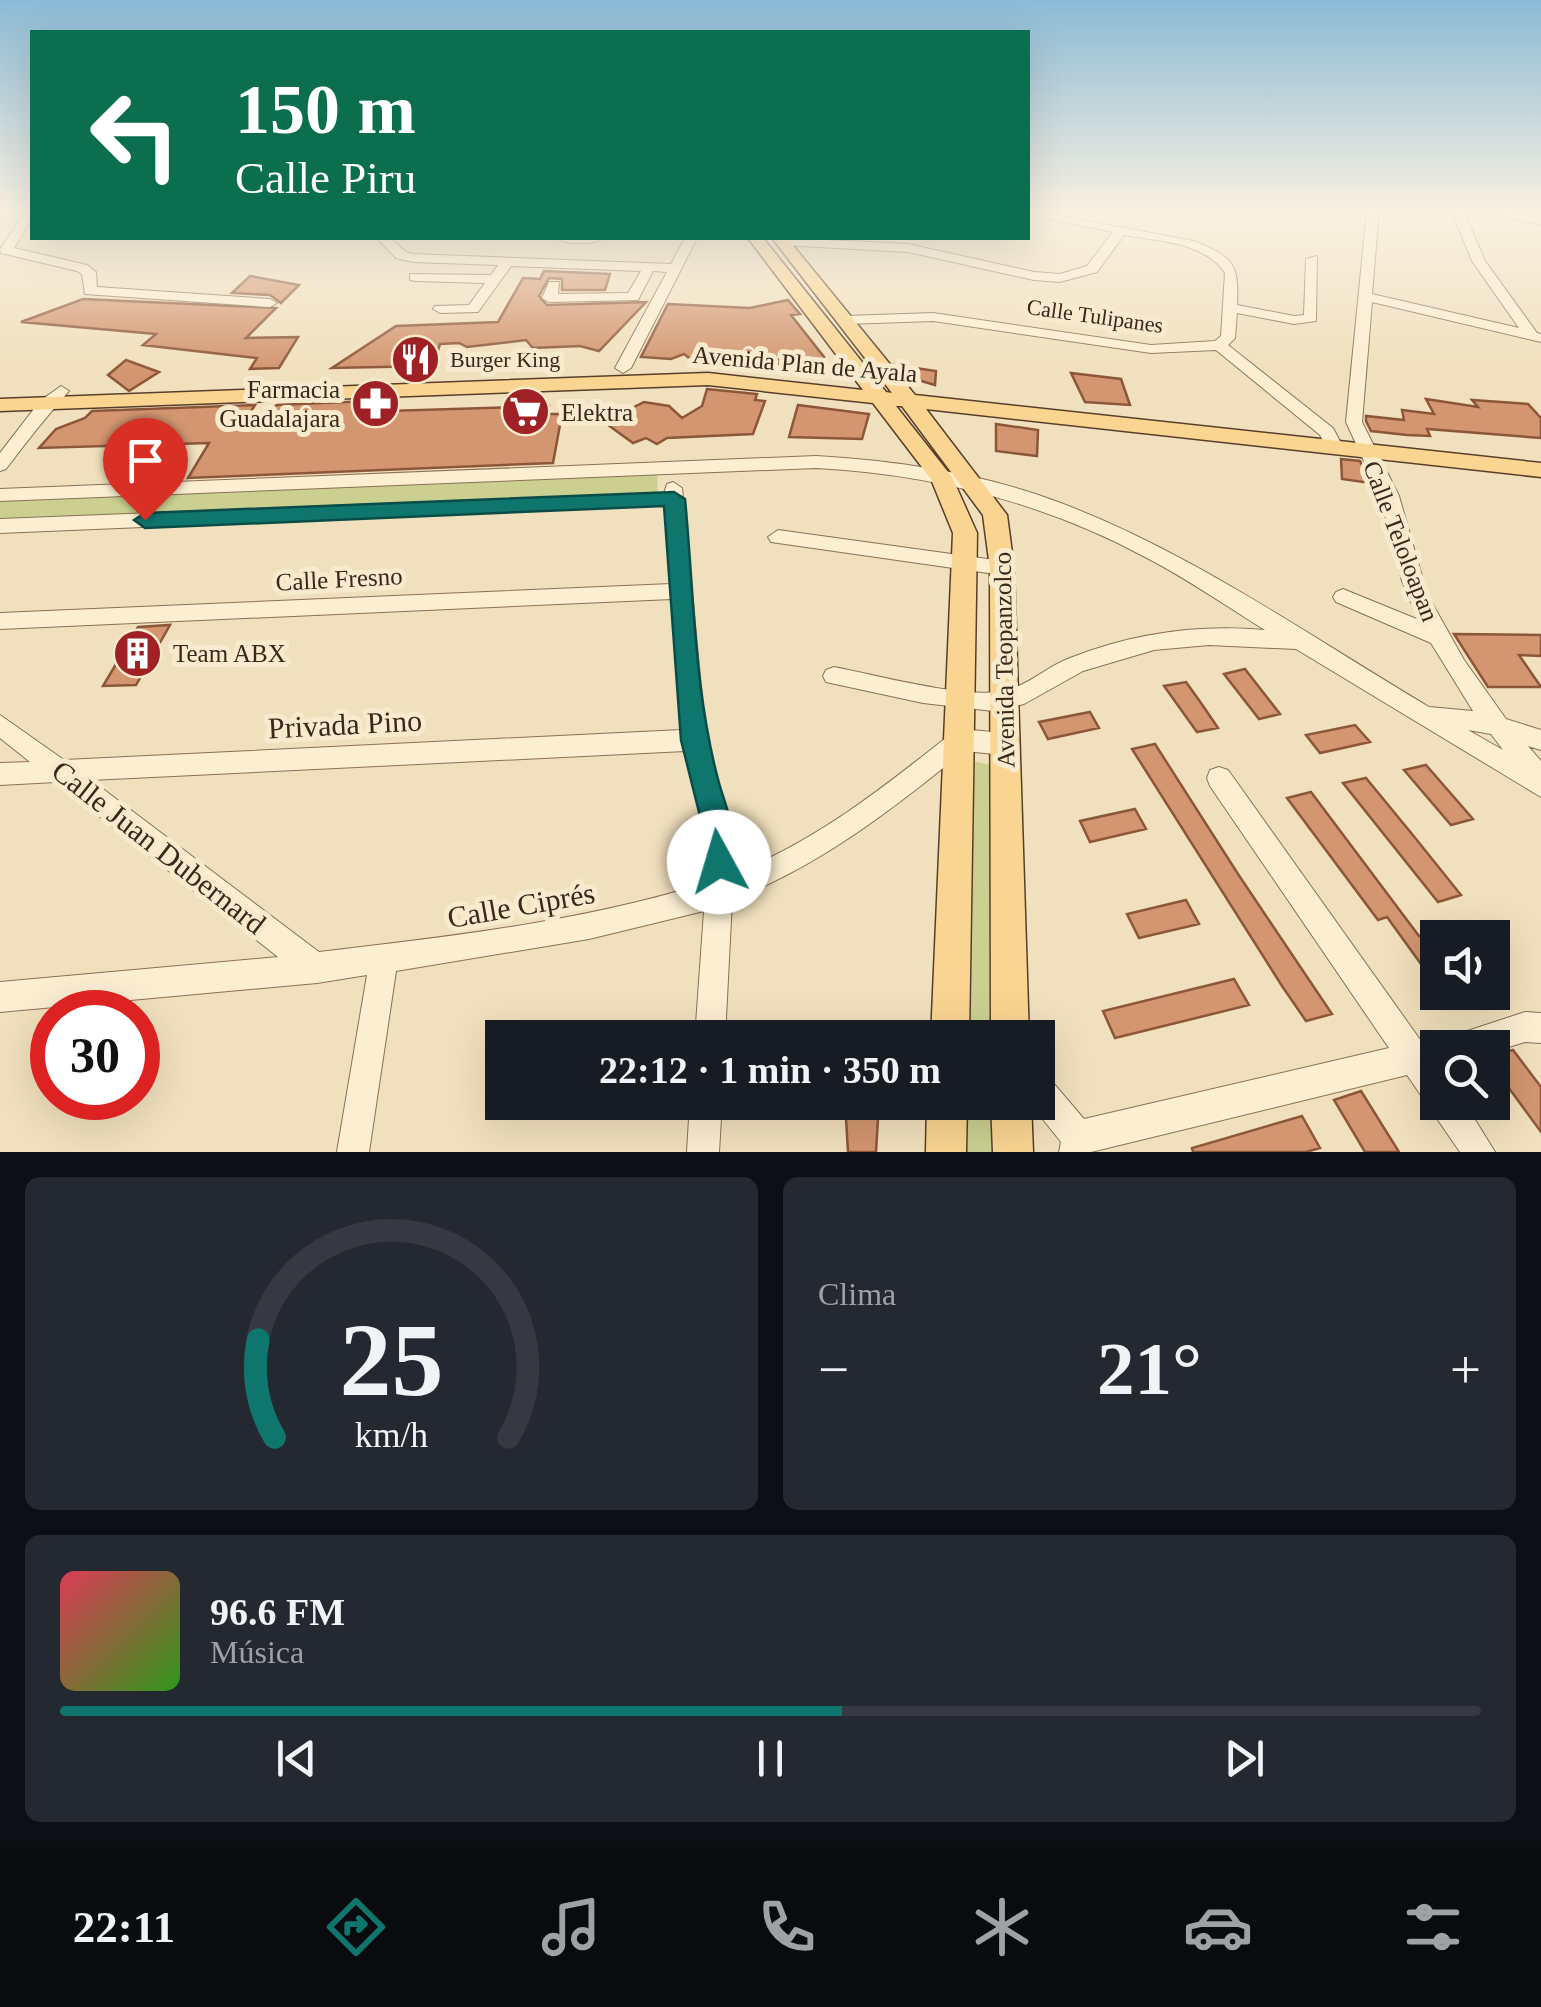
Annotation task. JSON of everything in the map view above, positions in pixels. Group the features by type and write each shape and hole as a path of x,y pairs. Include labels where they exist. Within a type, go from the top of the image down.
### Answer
{"main road":[{"name":"Avenida Teopanzolco","path":"774,264 941,477 966,533 951,1020"},
{"name":"Avenida Teopanzolco","path":"800,264 975,484 995,516 1002,568 1006,701 1010,1020"},
{"path":"786,279 808,274"},
{"name":"Avenida Plan de Ayala","path":"0,405 53,397 623,368 706,368 906,395 1330,439 1541,470"},
{"name":"Avenida Plan de Ayala","path":"0,392 53,397 708,379 874,391"},
{"name":"Avenida Plan de Ayala","path":"906,395 962,406 1330,439"},
{"path":"933,431 962,406"},
{"name":"Avenida Plan de Ayala","path":"1362,443 1541,454"},
{"path":"946,1152 947,1120"},
{"path":"1012,1120 1013,1152"}],"street":[{"path":"64,264 89,272 90,290 98,294 270,302"},
{"path":"440,309 472,310 506,264"},
{"path":"549,264 678,268"},
{"path":"623,368 680,264"},
{"path":"979,264 1060,278 1092,269 1096,264"},
{"path":"1228,264 1232,273 1228,338 1219,345 1330,439"},
{"path":"1231,308 1294,320 1311,318 1312,264"},
{"path":"1362,443 1354,422 1367,264"},
{"path":"1482,264 1536,337"},
{"path":"554,285 549,298 634,297 649,268"},
{"path":"415,278 493,279"},
{"path":"1364,296 1536,337"},
{"name":"Calle Tulipanes","path":"846,320 933,317 1150,348 1219,345"},
{"path":"0,466 53,397"},
{"name":"Calle Teloloapan","path":"1362,443 1385,485 1416,591 1439,637 1500,727 1541,778"},
{"path":"0,495 816,462 941,477 1069,514 1155,553 1541,786"},
{"path":"0,526 674,493 694,740 719,832 711,1020"},
{"path":"778,537 1002,568"},
{"name":"Calle Fresno","path":"0,621 680,591"},
{"path":"1343,597 1439,637"},
{"path":"834,676 961,698 1006,701 1075,665 1170,637 1268,637 1302,644"},
{"path":"1422,716 1458,717 1541,740"},
{"name":"Calle Juan Dubernard","path":"0,725 317,970"},
{"name":"Privada Pino","path":"0,774 694,740"},
{"path":"960,740 1006,746"},
{"name":"Calle Ciprés","path":"0,996 317,970 616,921 719,892 774,868 900,789 960,740"},
{"path":"1219,778 1420,1048"},
{"path":"353,1152 382,962"},
{"path":"1510,1031 1541,1028"},
{"path":"1055,1113 1077,1145 1420,1058"},
{"path":"703,1152 705,1120"},
{"path":"1457,1120 1479,1152"}],"green space":[{"path":"657,468 658,500 0,526 0,495"},
{"path":"959,758 1006,768 1012,1020 951,1020"},
{"path":"947,1120 1013,1120 1014,1152 946,1152"}],"building":[{"path":"544,271 610,274 605,290 562,290 562,279 549,278 539,296 547,305 646,302 599,351 580,346 533,348 526,340 467,347 459,343 440,344 433,366 332,368 396,326 498,322 523,278 540,279"},
{"path":"250,276 299,285 281,303 270,295 232,293"},
{"path":"83,299 276,308 246,338 298,337 279,368 250,369 257,358 143,345 156,334 21,322"},
{"path":"788,300 800,314 791,315 824,357 815,366 777,364 784,360 689,358 684,354 671,359 641,357 668,304 750,308"},
{"path":"126,360 159,372 129,391 108,375"},
{"path":"895,365 936,371 935,385 904,376"},
{"path":"1071,373 1121,379 1130,405 1085,402"},
{"path":"707,389 757,394 755,400 765,401 753,434 667,438 657,444 646,438 633,443 604,422 644,402 669,406 682,418 702,406"},
{"path":"1426,399 1478,407 1472,400 1528,404 1541,418 1541,438 1427,429 1430,436 1407,435 1371,431 1366,421 1366,416 1404,420 1402,410 1434,414"},
{"path":"392,400 388,411 549,406 547,414 562,414 553,463 188,478 209,443 39,448 56,429 85,418 92,411 255,405 240,429 277,405"},
{"path":"798,405 869,414 862,439 789,437"},
{"path":"996,424 1038,430 1037,456 996,451"},
{"path":"1341,459 1360,461 1370,483 1342,479"},
{"name":"Team ABX","path":"170,625 136,685 103,686 138,627"},
{"path":"1454,634 1541,635 1541,656 1519,655 1541,687 1488,687"},
{"path":"1245,669 1280,714 1259,719 1224,674"},
{"path":"1186,682 1218,728 1197,732 1164,686"},
{"path":"1090,712 1099,728 1048,739 1039,722"},
{"path":"1355,725 1370,742 1320,753 1306,735"},
{"path":"1155,744 1332,1014 1306,1021 1282,986 1132,749"},
{"path":"1426,765 1473,819 1451,825 1404,770"},
{"path":"1366,778 1461,895 1438,902 1343,783"},
{"path":"1311,792 1420,936 1420,963 1387,917 1378,920 1287,798"},
{"path":"1135,809 1146,829 1090,842 1080,821"},
{"path":"1186,900 1199,924 1139,938 1127,914"},
{"path":"1234,979 1249,1005 1115,1038 1103,1011"},
{"path":"1510,1051 1541,1087 1541,1132 1510,1090"},
{"path":"1361,1091 1399,1152 1365,1152 1334,1100"},
{"path":"1302,1116 1320,1148 1306,1152 1193,1152 1192,1148"},
{"path":"846,1120 878,1120 876,1152 848,1152"}],"place":[{"name":"Burger King","path":"415,359"},
{"name":"Farmacia Guadalajara","path":"375,403"},
{"name":"Elektra","path":"526,412"},
{"name":"Team ABX","path":"138,653"}],"route":[{"path":"145,520 674,499 694,740 719,832 719,862"}]}
